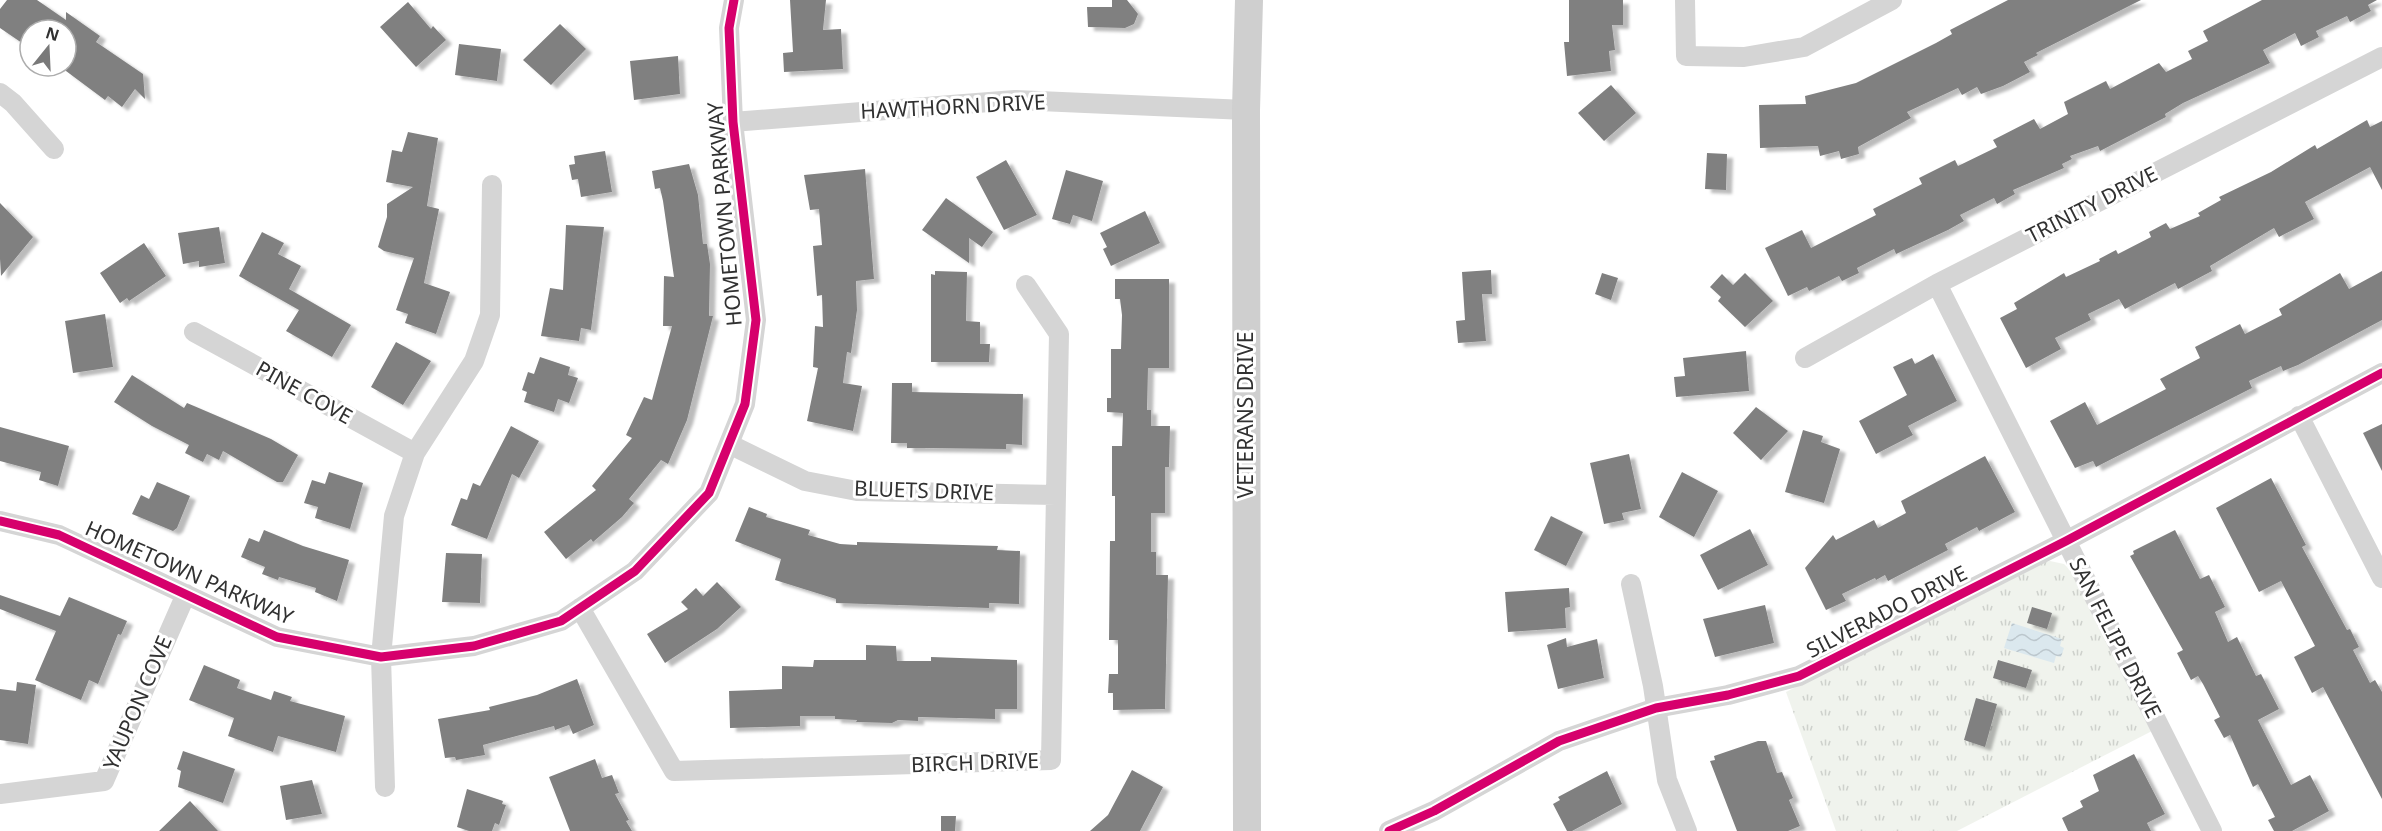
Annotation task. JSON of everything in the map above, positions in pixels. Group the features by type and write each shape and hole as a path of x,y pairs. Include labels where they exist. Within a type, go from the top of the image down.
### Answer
{"main road":[{"name":"VETERANS DRIVE","path":"1247,831 1246,110 1249,0"}],"street":[{"name":"HOMETOWN PARKWAY","path":"0,521 59,535 277,636 381,657 474,646 561,621 635,571 709,493 745,404 756,320 733,122 729,28 734,0"},
{"path":"1685,0 1686,56 1744,57 1804,47 1892,0"},
{"name":"TRINITY DRIVE","path":"1805,358 1937,284 2382,57"},
{"path":"0,93 14,103 54,149"},
{"name":"HAWTHORN DRIVE","path":"733,122 1015,100 1246,110"},
{"path":"385,787 381,657 394,516 415,453 474,361 490,315 492,185"},
{"name":"SAN FELIPE DRIVE","path":"1937,284 2212,831"},
{"name":"BIRCH DRIVE","path":"580,608 674,771 1051,760 1059,334 1026,285"},
{"name":"PINE COVE","path":"194,332 415,453"},
{"name":"SILVERADO DRIVE","path":"1389,831 1434,811 1560,741 1656,708 1728,695 1799,676 2066,541 2382,373"},
{"path":"2299,416 2382,578"},
{"name":"BLUETS DRIVE","path":"729,444 806,481 857,491 1056,495"},
{"path":"1631,584 1656,708 1667,780 1687,831"},
{"name":"YAUPON COVE","path":"0,794 104,782 186,594"}],"green space":[{"path":"2050,561 2064,564 2070,570 2154,730 1957,831 1836,831 1786,692 2040,563"}],"water":[{"path":"2012,623 2062,639 2060,646 2064,648 2061,657 2056,656 2054,663 2004,648"}],"building":[{"path":"7,0 37,0 63,18 18,18 18,40 0,28 0,9"},
{"path":"790,0 826,0 823,30 841,29 843,69 784,72 783,53 793,52"},
{"path":"1112,0 1127,0 1138,14 1134,24 1125,28 1088,27 1087,7 1112,7"},
{"path":"1569,0 1623,0 1623,25 1612,25 1615,50 1609,51 1611,71 1567,76 1564,42 1569,42"},
{"path":"2008,0 2141,0 2036,53 2038,55 2024,62 2030,72 2003,86 1981,94 1977,87 1962,95 1958,88 1907,112 1911,118 1858,147 1859,154 1841,159 1839,151 1820,156 1818,146 1760,148 1759,105 1806,104 1805,96 1856,83 1936,43 1952,34 1950,30"},
{"path":"2262,0 2377,0 2368,5 2371,11 2350,22 2347,16 2316,31 2319,37 2301,46 2295,33 2263,50 2270,63 2183,103 2165,114 2166,117 2100,151 2098,146 2070,156 2072,159 2062,164 2064,168 2013,190 2015,194 1997,204 1994,198 1960,215 1964,221 1948,230 1896,254 1894,249 1857,268 1859,273 1842,281 1839,276 1809,291 1807,287 1788,296 1765,248 1802,230 1811,248 1876,215 1873,209 1922,184 1919,178 1955,160 1958,166 1997,147 1993,140 2034,119 2040,129 2068,114 2064,102 2106,81 2110,89 2159,63 2166,72 2192,59 2188,51 2208,41 2203,31"},
{"path":"408,2 431,29 433,26 446,40 416,67 380,27"},
{"path":"66,12 74,18 66,18"},
{"path":"78,20 100,36 96,42 143,74 145,99 135,89 122,107 108,96 105,100 75,78 78,78"},
{"path":"560,24 586,49 551,85 523,60"},
{"path":"459,44 501,49 497,81 455,75"},
{"path":"678,56 680,94 634,100 630,61"},
{"path":"1611,85 1636,113 1604,141 1578,113"},
{"path":"2367,120 2370,127 2382,121 2382,190 2370,167 2305,202 2314,219 2279,237 2274,228 2210,266 2212,271 2178,289 2175,283 2125,309 2119,299 2088,314 2091,320 2055,338 2061,349 2026,368 2000,318 2017,309 2014,303 2064,273 2066,277 2100,261 2099,259 2116,250 2118,254 2151,237 2149,232 2166,223 2170,229 2200,216 2198,213 2221,200 2219,197 2271,172 2315,145 2317,149"},
{"path":"408,132 438,138 427,206 439,209 424,283 450,292 436,334 405,323 408,314 396,310 414,258 384,251 378,247 387,217 387,204 413,187 386,182 392,150 402,152"},
{"path":"605,151 612,192 581,197 578,179 572,180 569,165 575,164 574,156"},
{"path":"1707,153 1727,154 1726,190 1705,189"},
{"path":"1006,160 1037,215 1004,230 976,177"},
{"path":"689,164 698,195 703,244 707,244 710,264 709,316 713,316 687,420 668,464 661,460 629,499 634,503 622,517 593,542 591,539 566,559 544,532 596,490 592,486 632,438 626,435 644,397 652,400 672,326 663,326 664,276 674,277 663,201 660,188 655,189 652,171"},
{"path":"865,169 874,279 856,281 857,310 851,353 847,352 843,383 862,386 853,431 807,421 818,368 813,367 815,326 823,327 822,295 817,296 813,246 822,245 819,209 810,210 804,175"},
{"path":"1066,170 1103,181 1092,221 1073,215 1070,224 1052,219"},
{"path":"946,198 993,232 982,247 969,238 969,263 922,230"},
{"path":"0,203 33,237 1,276 0,259"},
{"path":"1145,211 1160,243 1111,266 1103,249 1107,247 1100,233"},
{"path":"566,225 604,227 591,330 581,328 579,341 541,336 550,288 563,290"},
{"path":"219,227 225,263 199,267 199,261 183,264 178,233"},
{"path":"262,232 284,243 278,254 301,266 289,289 351,325 332,357 286,331 299,310 239,276"},
{"path":"144,243 166,276 129,301 127,298 120,303 100,273"},
{"path":"1491,270 1492,294 1482,294 1486,341 1458,343 1456,321 1465,320 1462,272"},
{"path":"935,271 967,272 966,321 980,322 980,344 990,344 989,362 931,362 931,274 935,275"},
{"path":"2382,271 2382,320 2298,365 2283,371 2281,366 2249,381 2252,388 2096,467 2093,461 2075,468 2050,421 2085,402 2097,425 2166,389 2160,379 2200,358 2195,347 2240,324 2245,334 2282,315 2279,309 2340,273 2349,289"},
{"path":"1602,273 1618,278 1611,300 1595,294"},
{"path":"1745,273 1773,301 1745,327 1718,301 1721,297 1710,287 1722,274 1733,285"},
{"path":"1115,279 1169,279 1169,368 1148,368 1147,410 1151,410 1151,426 1170,426 1169,467 1165,467 1165,513 1151,513 1151,552 1156,552 1156,575 1168,575 1165,709 1113,710 1113,693 1108,693 1109,674 1118,674 1118,640 1109,640 1110,541 1115,541 1112,446 1122,446 1123,413 1107,412 1107,398 1111,398 1111,349 1121,349 1122,315 1120,299 1115,299"},
{"path":"105,314 113,367 73,373 65,321"},
{"path":"396,342 431,361 403,405 371,387"},
{"path":"1746,351 1749,391 1676,397 1674,377 1685,376 1683,358"},
{"path":"1933,354 1957,401 1908,426 1913,435 1876,454 1859,421 1907,395 1893,367 1912,358 1915,364"},
{"path":"540,357 570,367 568,375 578,378 569,403 558,399 554,412 524,402 527,392 522,390 528,372 534,374"},
{"path":"132,375 184,408 187,403 271,439 298,455 283,482 277,482 223,451 219,460 207,454 203,462 185,453 189,445 152,426 114,402"},
{"path":"892,383 912,383 912,392 1023,394 1022,445 1006,444 1006,449 907,448 907,443 891,443"},
{"path":"1756,407 1788,431 1761,460 1733,433"},
{"path":"2382,424 2382,471 2363,433"},
{"path":"511,426 539,441 519,478 512,474 487,539 451,525 461,498 467,500 473,483 480,486"},
{"path":"0,427 69,446 58,486 39,480 41,472 0,461"},
{"path":"1803,430 1823,436 1821,442 1840,449 1824,503 1785,492"},
{"path":"1629,454 1641,509 1622,513 1624,520 1604,524 1590,463"},
{"path":"1985,456 2015,512 1979,531 1977,527 1945,544 1948,550 1888,581 1885,575 1842,594 1846,601 1826,610 1805,568 1833,535 1836,540 1874,520 1878,528 1906,513 1901,501"},
{"path":"329,472 363,483 350,529 315,518 318,507 304,503 312,480 325,484"},
{"path":"1682,472 1718,491 1694,537 1659,517"},
{"path":"2271,478 2306,545 2302,547 2347,630 2350,629 2359,647 2353,650 2370,683 2375,680 2382,692 2382,799 2323,687 2312,693 2294,657 2315,646 2281,581 2259,592 2216,508"},
{"path":"157,482 190,496 177,528 173,531 132,514 141,495 149,499"},
{"path":"749,507 767,514 766,517 810,530 808,535 840,544 857,545 857,542 998,546 997,550 1020,551 1019,604 989,603 989,608 836,603 836,599 775,580 781,559 735,541"},
{"path":"1551,516 1583,532 1566,566 1534,550"},
{"path":"1750,529 1768,565 1718,590 1700,555"},
{"path":"264,530 303,546 349,560 337,601 315,592 316,588 262,574 265,567 241,557 249,538 259,542"},
{"path":"2175,530 2200,579 2209,575 2225,607 2215,612 2228,642 2237,637 2256,676 2261,674 2279,709 2258,720 2291,785 2310,775 2329,811 2292,831 2274,831 2268,820 2275,817 2258,784 2253,787 2230,735 2224,738 2214,720 2220,717 2198,676 2191,680 2177,653 2183,650 2130,556 2134,554 2133,551"},
{"path":"446,553 482,554 480,603 442,602"},
{"path":"717,582 741,607 717,629 665,663 647,634 688,609 681,602 696,588 703,596"},
{"path":"1569,588 1570,607 1565,608 1566,628 1508,632 1505,592"},
{"path":"0,595 60,616 69,597 127,621 121,635 118,634 98,684 89,680 81,700 35,680 56,631 0,609"},
{"path":"1765,605 1774,643 1715,657 1703,619"},
{"path":"2032,607 2052,613 2047,629 2027,623"},
{"path":"1566,638 1567,647 1597,639 1604,678 1558,689 1547,645"},
{"path":"866,645 896,646 897,661 931,661 931,657 1017,660 1017,709 995,709 995,719 918,717 918,721 898,720 892,723 856,722 857,720 835,719 835,716 800,716 800,726 730,728 729,691 782,689 782,666 813,667 814,660 866,660"},
{"path":"1998,660 2032,670 2026,688 1993,678"},
{"path":"204,665 240,680 237,688 271,700 274,691 292,697 290,701 345,716 336,752 278,736 273,752 228,736 234,718 189,700"},
{"path":"577,679 594,725 573,734 569,725 555,730 554,726 483,745 485,755 456,760 455,757 445,758 438,719 490,710 489,707 537,695"},
{"path":"17,682 36,685 28,744 0,740 0,689 16,691"},
{"path":"1976,698 1997,704 1985,747 1964,740"},
{"path":"1758,741 1766,741 1777,773 1782,772 1793,798 1789,800 1800,826 1788,831 1737,831 1710,761 1715,760 1714,756"},
{"path":"183,751 235,769 223,803 178,787 181,771 177,769"},
{"path":"2134,754 2165,814 2147,823 2151,831 2068,831 2062,818 2083,807 2080,801 2099,791 2093,775"},
{"path":"595,759 602,778 612,775 619,793 615,794 629,820 626,821 632,831 570,831 549,777"},
{"path":"1132,770 1163,787 1140,831 1090,831 1108,815"},
{"path":"1607,771 1622,804 1572,831 1567,831 1553,804 1560,800 1558,797"},
{"path":"312,780 322,814 286,820 280,786"},
{"path":"467,789 503,801 502,804 506,805 499,825 495,823 492,831 469,831 457,827"},
{"path":"190,801 218,831 159,831"},
{"path":"941,816 956,816 955,831 941,831"}],"cycle path":[{"path":"0,521 59,535 277,637 381,657 474,646 561,621 635,571 709,493 745,404 756,320 733,122 729,28 734,0"},
{"path":"1389,831 1434,811 1559,741 1656,708 1728,695 1799,676 2066,541 2382,373"}]}
